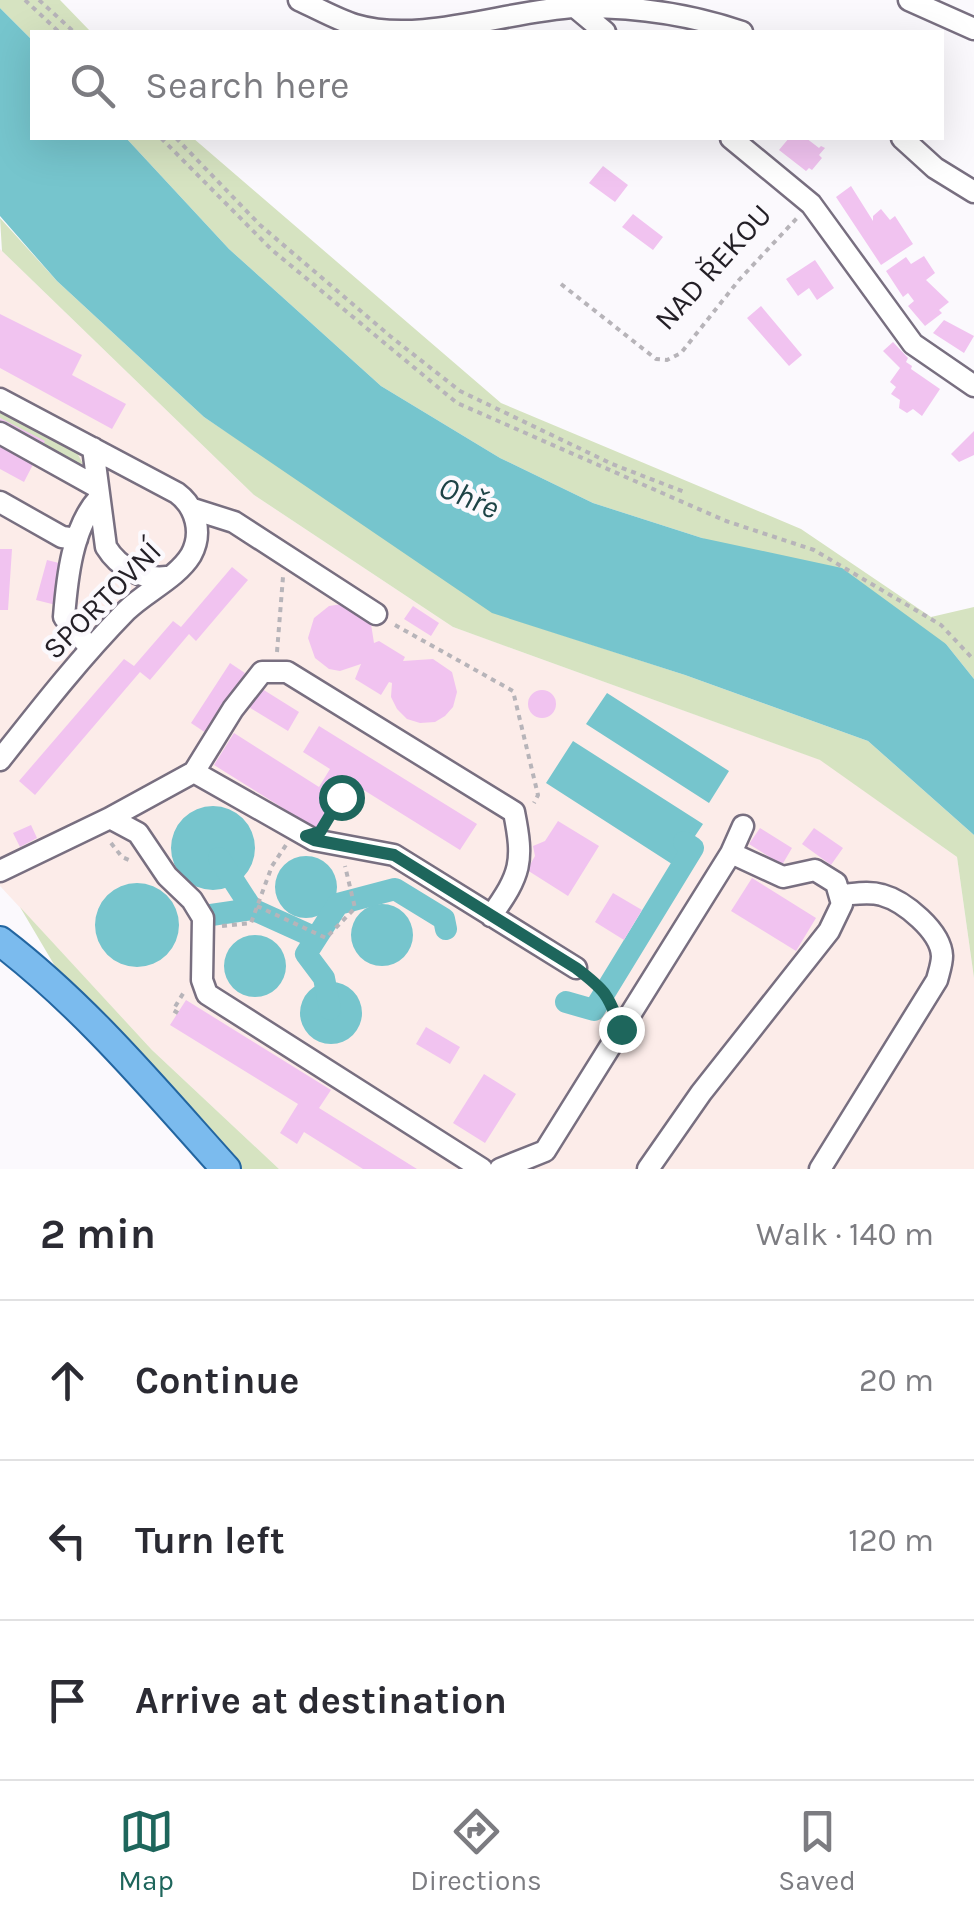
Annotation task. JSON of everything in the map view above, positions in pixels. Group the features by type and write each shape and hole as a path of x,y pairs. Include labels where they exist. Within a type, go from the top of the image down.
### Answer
{"main road":[{"path":"0,941 34,967 111,1041 226,1169"}],"street":[{"path":"299,0 357,26 403,30 575,8 624,8 734,30"},
{"path":"909,0 974,29"},
{"path":"575,8 602,30"},
{"name":"NAD ŘEKOU","path":"733,140 811,204 913,344 974,386"},
{"path":"904,140 936,168 974,192"},
{"path":"0,398 177,493 194,508 234,522 376,614"},
{"path":"0,433 98,492"},
{"path":"93,448 106,546 112,556 145,577 167,577"},
{"path":"90,648 64,618 77,539 98,492"},
{"path":"0,502 62,536 77,539"},
{"name":"SPORTOVNÍ","path":"0,760 90,648 131,606 192,554 194,508"},
{"path":"0,871 194,772 233,708 262,672 276,670 287,672 514,812 520,844 516,881 491,916"},
{"path":"194,772 306,836 394,855 576,968"},
{"path":"110,818 138,832 167,876 192,900 203,918 202,980 207,994 482,1169"},
{"path":"500,1169 544,1151 732,852 742,826"},
{"path":"648,1169 701,1093 828,932 842,904 836,883 816,870 783,878 732,852"},
{"path":"820,1169 937,980 942,962 935,936 894,899 878,894 842,895"}],"path":[{"path":"25,0 56,30"},
{"path":"40,0 72,30"},
{"path":"163,140 272,250 457,403 726,521 814,550 940,625 974,660"},
{"path":"178,140 260,225 460,391 612,464 687,494"},
{"name":"NAD ŘEKOU","path":"561,284 656,359 667,360 681,353 740,280 811,204"},
{"path":"276,670 285,557"},
{"path":"376,614 512,691 538,794 518,834"},
{"path":"204,933 214,933 215,927 251,923 279,853 289,841 320,832 341,797"},
{"path":"82,832 88,838 108,838 122,857 138,863"},
{"path":"258,906 326,938 355,908 344,870 349,847"},
{"path":"576,968 609,996 621,1029"},
{"path":"178,1012 174,1010 185,987"}],"shaded area":[{"path":"0,249 254,495 453,627 821,760 957,857 974,978 974,1169 279,1169 152,1050 0,886"}],"green space":[{"path":"0,0 60,0 89,30 30,30 30,38 0,8"},
{"path":"128,140 195,140 501,403 801,529 931,617 974,607 974,679 946,644 702,538 593,503 500,458 381,386 229,249"},
{"path":"0,218 57,281 204,417 503,616 685,675 868,741 974,835 974,978 957,857 820,760 453,627 254,495 2,251"},
{"path":"0,410 75,449 83,464 70,461 0,418"},
{"path":"20,907 152,1050 279,1169 242,1169 221,1149 62,978"}],"water":[{"name":"Ohře","path":"0,8 30,38 30,140 128,140 229,249 381,386 500,458 593,503 702,538 842,568 946,644 974,679 974,835 868,741 685,675 492,613 204,417 57,281 0,216"},
{"path":"607,693 729,771 709,803 586,724"},
{"path":"573,741 703,824 675,866 546,783"},
{"path":"213,806 229,809 243,818 252,832 252,864 243,878 229,887 213,890 197,887 183,878 174,864 171,848 174,832 183,818 197,809"},
{"path":"306,856 328,865 337,887 328,909 306,918 284,909 275,887 284,865"},
{"path":"137,883 153,886 167,895 176,909 176,941 167,955 153,964 137,967 121,964 107,955 98,941 95,925 98,909 107,895 121,886"},
{"path":"382,904 404,913 413,935 404,957 382,966 360,957 351,935 360,913"},
{"path":"255,935 277,944 286,966 277,988 255,997 233,988 224,966 233,944"},
{"path":"331,982 353,991 362,1013 353,1035 331,1044 309,1035 300,1013 309,991"}],"building":[{"path":"787,140 809,140 825,148 819,155 822,158 812,170 806,171 779,150"},
{"path":"603,166 628,185 615,202 589,183"},
{"path":"851,186 873,221 881,209 890,220 895,216 913,244 881,265 836,197"},
{"path":"633,214 663,237 653,250 622,227"},
{"path":"924,256 935,273 926,280 949,302 925,326 908,306 914,301 908,293 903,297 886,271 906,257 911,264"},
{"path":"815,260 834,288 817,300 809,288 798,296 786,279"},
{"path":"761,306 802,355 789,366 747,318"},
{"path":"0,314 82,355 72,375 126,404 112,429 0,368"},
{"path":"944,320 974,336 964,353 933,333"},
{"path":"893,342 908,358 911,369 940,389 922,416 913,409 907,413 899,408 900,400 891,394 896,387 890,382 900,368 883,351"},
{"path":"0,418 45,441 24,482 0,469"},
{"path":"974,431 974,455 959,462 951,454"},
{"path":"0,549 12,549 8,610 0,610"},
{"path":"47,560 71,566 60,606 36,600"},
{"path":"232,567 248,580 196,641 189,634 150,680 140,672 35,795 19,781 124,659 134,666 173,621 181,627"},
{"path":"342,604 365,614 374,643 379,641 405,657 403,661 433,659 452,672 457,692 453,707 445,716 435,722 407,719 391,697 392,683 381,695 355,679 361,664 340,671 329,669 315,658 308,638 314,618 329,606"},
{"path":"413,606 439,623 431,636 404,619"},
{"path":"230,663 245,673 206,733 191,723"},
{"path":"259,687 299,712 288,731 247,706"},
{"path":"542,690 552,694 556,704 552,714 542,718 532,714 528,704 532,694"},
{"path":"319,726 477,824 460,850 346,779 318,830 214,765 234,733 319,787 330,769 303,752"},
{"path":"558,821 599,846 568,896 527,870 535,856 533,846 545,841"},
{"path":"31,825 37,838 20,847 13,833"},
{"path":"760,828 792,848 782,865 749,844"},
{"path":"814,828 843,848 831,865 802,844"},
{"path":"752,878 816,918 796,951 731,911"},
{"path":"613,893 642,910 624,940 595,922"},
{"path":"186,1000 331,1090 319,1108 417,1169 363,1169 304,1132 297,1144 280,1133 298,1104 170,1025"},
{"path":"426,1027 460,1047 450,1064 416,1044"},
{"path":"484,1074 516,1094 485,1143 453,1123"}],"waterway":[{"path":"566,1002 594,1010 693,848 684,842"},
{"path":"219,858 252,909 316,938"},
{"path":"330,1009 324,978 306,954 338,904 395,889 444,919 446,929"},
{"path":"211,915 252,909"}],"route":[{"path":"341,797 320,832 306,836 394,855 601,987 609,996 621,1029"}]}
